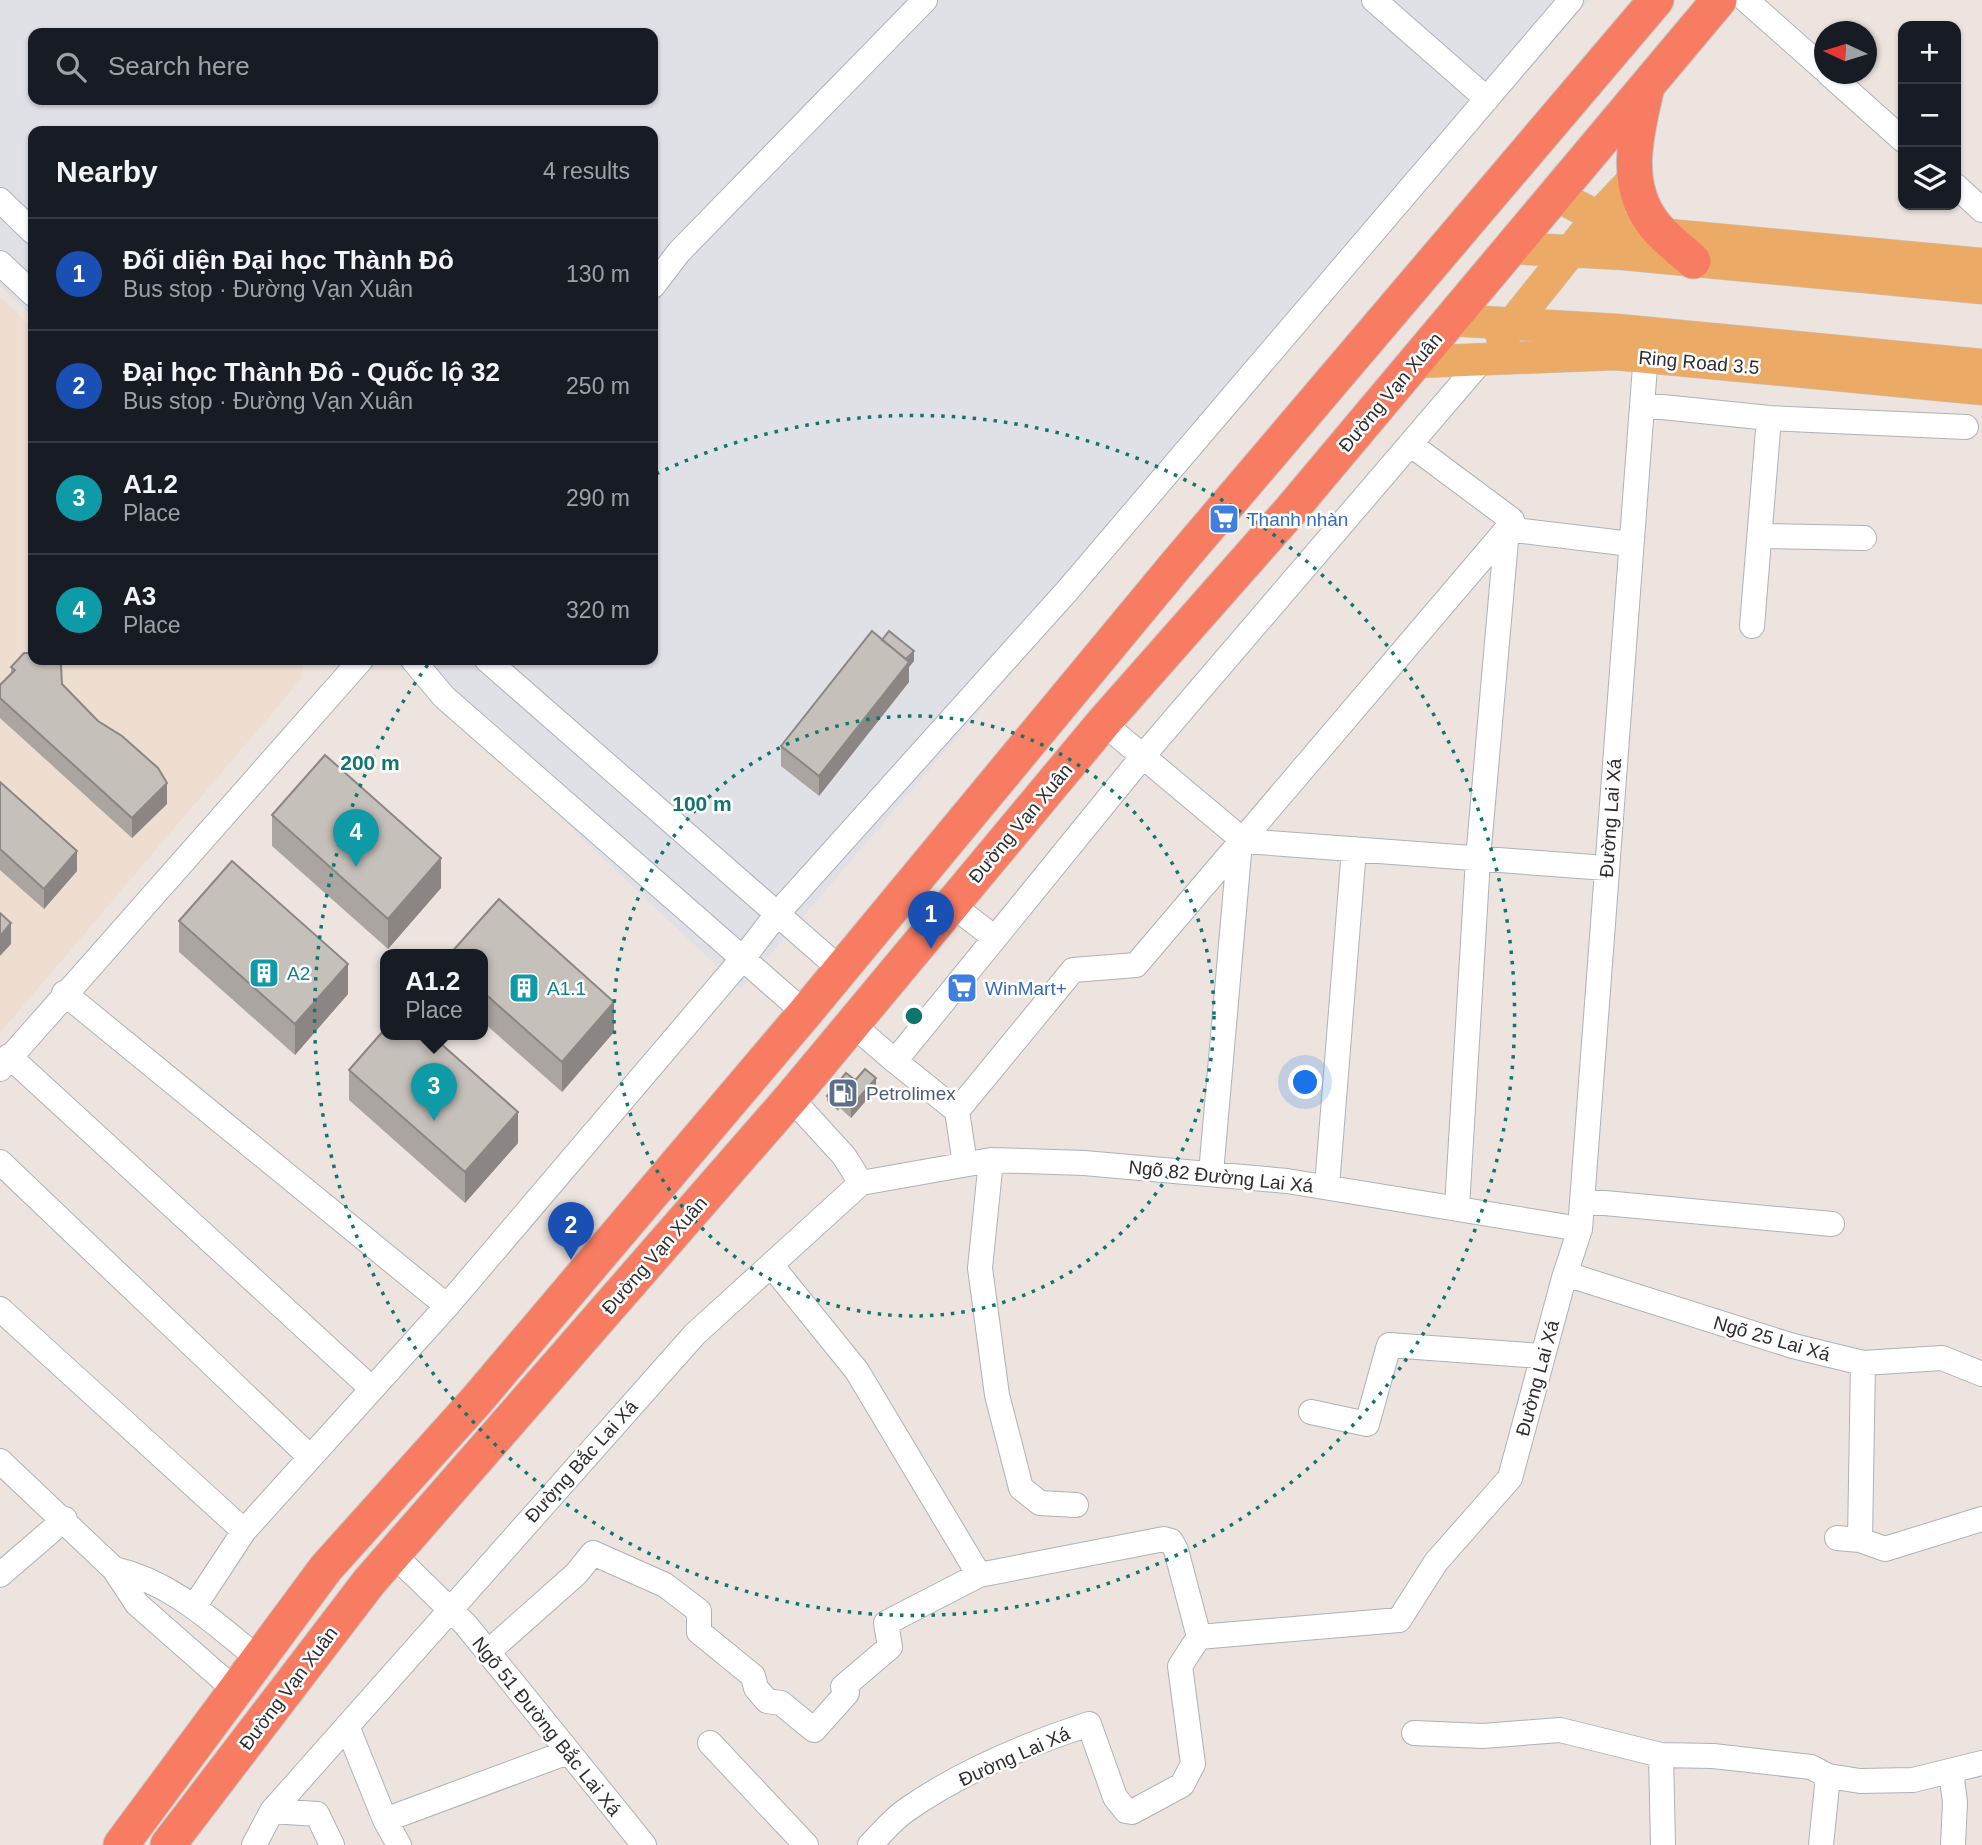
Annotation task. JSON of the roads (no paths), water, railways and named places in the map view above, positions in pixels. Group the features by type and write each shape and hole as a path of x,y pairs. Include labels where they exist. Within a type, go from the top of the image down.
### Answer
{"highway":[{"name":"Đường Vạn Xuân","path":"121,1845 326,1568 476,1401 805,1013 839,968 1167,575 1253,478 1656,0"},
{"name":"Đường Vạn Xuân","path":"168,1845 393,1553 792,1098 1103,723 1291,510 1720,0"},
{"path":"1647,86 1633,157 1641,203 1653,223 1693,261"},
{"path":"1253,478 1291,510"}],"main road":[{"path":"1483,359 1598,217 1635,178"},
{"path":"1555,195 1626,231 1982,264"},
{"path":"1511,248 1693,261 1982,288"},
{"name":"Ring Road 3.5","path":"1450,320 1512,324 1647,345 1982,389"},
{"name":"Ring Road 3.5","path":"1416,362 1615,354 1647,345 1982,365"}],"street":[{"path":"658,279 679,252 925,0"},
{"path":"1374,0 1487,99"},
{"path":"194,1607 244,1531 447,1306 744,957 777,914 1067,591 1570,0"},
{"path":"1746,0 1814,60"},
{"path":"1840,84 1898,136"},
{"path":"1961,190 1982,209"},
{"path":"4,211 28,228"},
{"path":"0,262 28,289"},
{"name":"Đường Lai Xá","path":"870,1845 903,1812 971,1772 1048,1738 1089,1724 1115,1797 1126,1811 1132,1812 1182,1785 1193,1763 1180,1666 1199,1637 1399,1619 1436,1562 1510,1478 1542,1356 1580,1229 1647,345"},
{"path":"895,1061 1143,756 1483,359"},
{"path":"1643,405 1769,418 1966,427"},
{"path":"1752,626 1769,418"},
{"path":"957,1111 1073,971 1136,965 1507,529 1512,520 1410,444"},
{"path":"1507,529 1631,544"},
{"path":"1457,1207 1478,859 1507,529"},
{"path":"1761,536 1864,538"},
{"path":"357,665 4,1062 371,1388"},
{"path":"417,665 444,697 805,1013"},
{"path":"493,665 839,968"},
{"path":"1103,723 1242,841 1606,868"},
{"path":"1211,1173 1242,841"},
{"path":"1327,1186 1354,849"},
{"path":"952,905 995,938"},
{"path":"64,993 447,1306"},
{"path":"852,1025 957,1111 965,1164"},
{"path":"792,1098 844,1156 861,1183"},
{"path":"991,1160 980,1268 998,1395 1021,1488 1040,1503 1076,1505"},
{"name":"Ngõ 82 Đường Lai Xá","path":"861,1183 991,1160 1084,1163 1327,1186 1580,1229"},
{"path":"0,1162 310,1457"},
{"name":"Đường Bắc Lai Xá","path":"254,1845 272,1811 450,1607 695,1334 861,1183"},
{"path":"1583,1201 1832,1224"},
{"path":"772,1266 857,1371 979,1576"},
{"name":"Ngõ 25 Lai Xá","path":"1566,1274 1793,1346 1863,1363 1942,1357 1982,1374"},
{"path":"0,1309 244,1531"},
{"path":"1311,1412 1367,1423 1389,1345 1542,1356"},
{"path":"1863,1363 1849,1539 1885,1549 1982,1519"},
{"path":"0,1461 65,1519 114,1569 137,1604 236,1691"},
{"path":"0,1575 65,1519"},
{"path":"488,1652 576,1574 593,1552 665,1585 699,1612 699,1632 753,1676 755,1688 767,1701 781,1703 814,1730 845,1690 890,1647 886,1623 979,1576 1164,1539 1171,1541 1176,1549 1199,1637"},
{"name":"Ngõ 51 Đường Bắc Lai Xá","path":"393,1553 450,1607 643,1845"},
{"path":"114,1569 141,1575 194,1607 259,1659"},
{"path":"347,1726 385,1820 399,1845"},
{"path":"1414,1733 1483,1736 1560,1730 1661,1755 1713,1756 1811,1768 1828,1776 1889,1781 1951,1773 1982,1763"},
{"path":"710,1743 806,1845"},
{"path":"385,1820 568,1752"},
{"path":"1661,1755 1663,1845"},
{"path":"1951,1773 1955,1802 1953,1845"},
{"path":"1821,1845 1828,1776"},
{"path":"272,1811 317,1814 332,1845"}],"place":[{"name":"Thanh nhàn","path":"1224,519"},
{"name":"A3","path":"356,867"},
{"name":"Đối diện Đại học Thành Đô","path":"931,949"},
{"name":"A2","path":"264,973"},
{"name":"A1.1","path":"524,988"},
{"name":"WinMart+","path":"962,988"},
{"name":"Petrolimex","path":"843,1093"},
{"name":"A1.2","path":"434,1121"},
{"name":"Đại học Thành Đô - Quốc lộ 32","path":"571,1260"}]}
